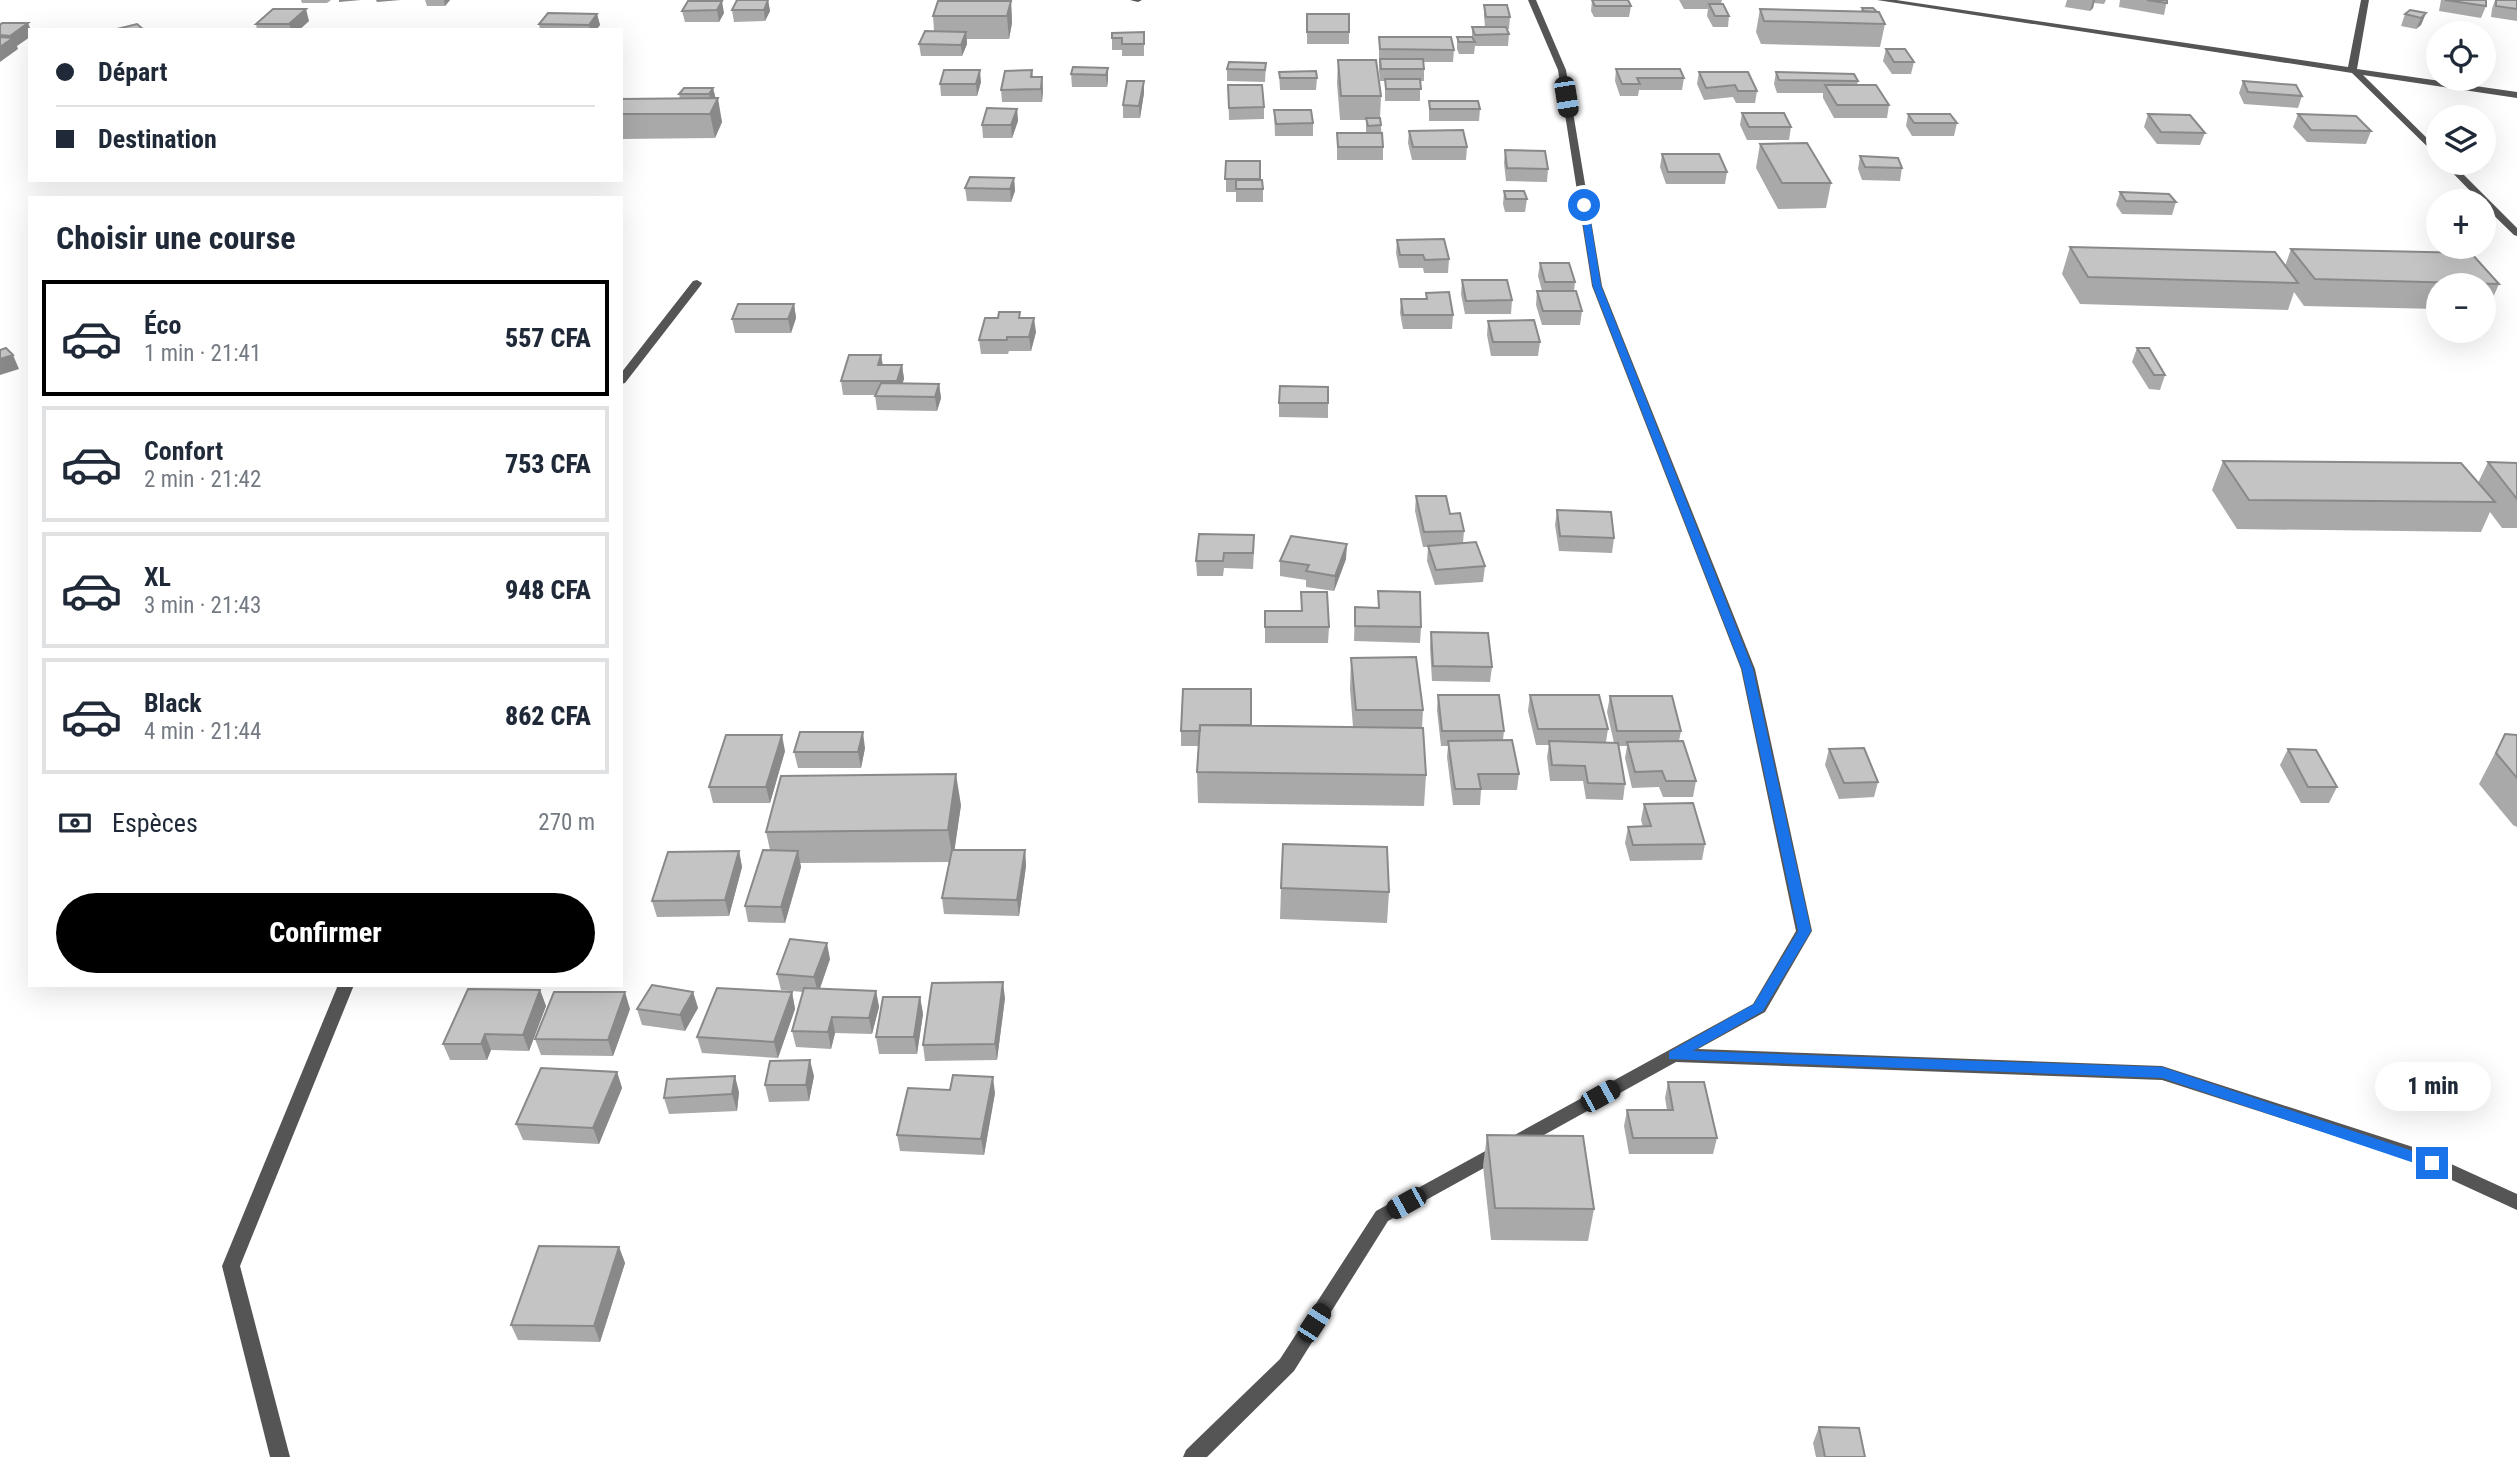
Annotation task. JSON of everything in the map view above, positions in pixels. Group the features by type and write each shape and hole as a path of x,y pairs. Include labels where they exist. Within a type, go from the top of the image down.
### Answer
{"street":[{"path":"1193,1457 1287,1366 1382,1216 1759,1008 1804,931 1748,669 1597,286 1562,70 1532,0"},
{"path":"1881,0 2352,68 2517,95"},
{"path":"2352,68 2365,0"},
{"path":"2352,68 2426,142"},
{"path":"2459,175 2517,233"},
{"path":"623,377 697,284"},
{"path":"280,1457 231,1266 345,987"},
{"path":"1673,1055 2162,1073 2410,1153 2517,1202"}],"building":[{"path":"737,0 768,0 764,10 732,10"},
{"path":"1592,0 1628,0 1631,6 1595,6"},
{"path":"2445,0 2486,0 2486,6"},
{"path":"2496,0 2517,0 2517,9 2496,6"},
{"path":"688,1 722,1 717,10 682,11"},
{"path":"938,1 1011,1 1007,16 933,16"},
{"path":"1709,4 1723,4 1729,16 1715,16"},
{"path":"1484,5 1507,5 1510,17 1486,17"},
{"path":"1862,8 1873,8 1877,12 1864,11"},
{"path":"273,9 306,9 289,24 256,24"},
{"path":"1760,9 1879,12 1885,24 1764,21"},
{"path":"2410,10 2426,13 2421,18 2405,14"},
{"path":"548,13 597,14 589,25 539,24"},
{"path":"1307,14 1349,14 1349,32 1307,32"},
{"path":"2,23 28,23 10,36 0,35"},
{"path":"137,24 142,28 121,28"},
{"path":"1472,27 1506,27 1509,34 1475,35"},
{"path":"925,31 966,32 961,45 919,44"},
{"path":"1144,32 1144,44 1122,44 1122,38 1112,38 1112,33"},
{"path":"0,37 13,38 0,47"},
{"path":"1379,37 1451,37 1454,50 1380,49"},
{"path":"1457,37 1472,37 1475,42 1459,42"},
{"path":"1886,49 1905,49 1914,62 1894,62"},
{"path":"1380,59 1423,59 1424,69 1381,69"},
{"path":"1338,60 1376,60 1381,96 1341,96"},
{"path":"1229,62 1266,63 1265,70 1227,69"},
{"path":"1073,67 1108,68 1106,75 1071,74"},
{"path":"1616,69 1680,69 1684,78 1637,78 1640,84 1622,84"},
{"path":"944,70 980,70 976,84 940,84"},
{"path":"1032,70 1031,77 1042,77 1041,89 1001,90 1005,71"},
{"path":"1316,71 1317,78 1280,78 1279,72"},
{"path":"1699,72 1748,72 1757,91 1738,91 1735,85 1706,88"},
{"path":"1776,72 1854,74 1858,81 1779,80"},
{"path":"1385,79 1420,79 1421,89 1386,89"},
{"path":"1127,81 1144,81 1139,106 1123,105"},
{"path":"2243,81 2296,85 2302,96 2248,92"},
{"path":"1228,85 1262,85 1264,107 1229,108"},
{"path":"1825,85 1876,85 1889,105 1837,105"},
{"path":"684,88 713,88 709,94 679,94"},
{"path":"718,98 710,114 623,114 623,99"},
{"path":"1429,101 1478,101 1480,109 1430,109"},
{"path":"987,108 1017,109 1011,125 982,125"},
{"path":"1274,110 1311,110 1313,123 1276,124"},
{"path":"1742,113 1784,113 1791,127 1749,127"},
{"path":"1908,114 1950,114 1957,123 1914,123"},
{"path":"2148,114 2190,115 2205,133 2161,132"},
{"path":"2298,114 2356,116 2371,131 2311,130"},
{"path":"1366,118 1380,118 1381,125 1368,126"},
{"path":"1463,130 1467,147 1413,147 1409,131"},
{"path":"1337,133 1382,133 1383,147 1338,147"},
{"path":"1807,143 1831,183 1782,183 1760,144"},
{"path":"1505,150 1545,151 1548,169 1507,168"},
{"path":"1662,154 1719,154 1727,172 1668,172"},
{"path":"1860,156 1898,158 1902,168 1865,167"},
{"path":"1226,161 1260,161 1260,179 1225,179"},
{"path":"970,177 1014,178 1010,189 965,188"},
{"path":"1236,180 1262,180 1263,189 1236,189"},
{"path":"1504,191 1524,191 1527,199 1506,199"},
{"path":"2120,192 2169,194 2176,202 2126,201"},
{"path":"1444,239 1449,259 1425,260 1423,255 1400,255 1397,240"},
{"path":"2070,247 2275,252 2298,283 2088,277"},
{"path":"2291,249 2426,252 2426,259 2476,259 2489,273 2426,273 2426,282 2315,279"},
{"path":"1540,263 1569,263 1575,282 1545,282"},
{"path":"1462,280 1507,280 1512,300 1466,301"},
{"path":"1537,291 1576,291 1582,311 1543,311"},
{"path":"1449,292 1453,315 1403,315 1401,299 1427,299 1426,293"},
{"path":"738,304 794,304 788,319 732,319"},
{"path":"999,312 1020,312 1019,318 1034,318 1029,337 979,340 985,318 998,318"},
{"path":"1534,320 1540,342 1493,342 1488,321"},
{"path":"6,348 13,355 0,359 0,350"},
{"path":"2137,348 2149,348 2165,375 2154,375"},
{"path":"849,355 881,355 878,365 902,365 897,381 841,381"},
{"path":"881,383 939,384 935,397 875,396"},
{"path":"1280,386 1328,387 1328,403 1279,403"},
{"path":"2223,461 2461,463 2495,502 2249,500"},
{"path":"2488,462 2517,463 2517,499"},
{"path":"1416,496 1446,496 1450,514 1460,513 1464,531 1424,532"},
{"path":"1557,510 1611,512 1614,538 1560,536"},
{"path":"1199,534 1254,535 1253,553 1224,553 1223,561 1196,561"},
{"path":"1291,536 1347,544 1335,576 1306,571 1309,565 1280,561"},
{"path":"1476,542 1485,566 1436,570 1428,546"},
{"path":"1378,591 1420,592 1421,627 1355,626 1355,607 1379,608"},
{"path":"1301,592 1327,592 1329,627 1265,627 1265,611 1302,611"},
{"path":"1431,632 1488,633 1492,667 1433,666"},
{"path":"1416,657 1423,710 1356,710 1351,658"},
{"path":"1183,689 1251,689 1251,725 1200,725 1200,731 1181,731"},
{"path":"1438,695 1499,695 1504,731 1442,731"},
{"path":"1530,695 1599,695 1608,729 1538,729"},
{"path":"1610,696 1672,696 1681,731 1617,731"},
{"path":"1200,725 1423,728 1426,775 1197,772"},
{"path":"800,732 863,732 858,752 794,752"},
{"path":"2505,734 2517,735 2517,778 2496,753"},
{"path":"726,735 782,735 766,787 709,787"},
{"path":"1512,740 1519,774 1478,774 1481,789 1455,789 1448,741"},
{"path":"1549,741 1618,743 1625,784 1588,783 1585,766 1552,765"},
{"path":"1683,741 1696,781 1666,781 1662,771 1635,772 1627,742"},
{"path":"1864,748 1878,782 1844,783 1829,749"},
{"path":"2288,749 2316,750 2337,787 2308,787"},
{"path":"956,774 948,830 766,832 781,776"},
{"path":"1693,803 1705,844 1633,845 1628,827 1651,826 1644,804"},
{"path":"1283,844 1387,847 1389,892 1281,888"},
{"path":"763,850 798,851 781,907 745,906"},
{"path":"952,850 1025,850 1017,900 942,898"},
{"path":"739,851 725,900 652,901 668,852"},
{"path":"790,939 827,943 814,977 777,974"},
{"path":"1003,982 995,1044 923,1045 932,983"},
{"path":"652,985 693,992 680,1015 637,1009"},
{"path":"717,988 792,992 774,1042 697,1037"},
{"path":"804,988 876,991 869,1018 832,1017 828,1032 792,1031"},
{"path":"468,989 540,990 523,1035 485,1034 481,1044 443,1044"},
{"path":"554,992 625,992 608,1040 535,1039"},
{"path":"883,997 920,997 914,1037 876,1037"},
{"path":"810,1060 806,1085 765,1085 770,1061"},
{"path":"541,1068 617,1072 593,1128 516,1124"},
{"path":"953,1075 993,1077 981,1139 897,1135 908,1088 950,1090"},
{"path":"735,1076 732,1094 664,1098 667,1079"},
{"path":"1668,1082 1704,1082 1717,1138 1633,1138 1627,1110 1673,1110"},
{"path":"1487,1135 1583,1136 1594,1209 1495,1208"},
{"path":"539,1246 619,1247 594,1326 511,1325"},
{"path":"1819,1427 1859,1428 1865,1457 1825,1457"}],"route":[{"path":"1584,205 1597,286 1748,669 1804,931 1759,1008 1673,1055 2162,1073 2410,1153 2432,1163"}]}
